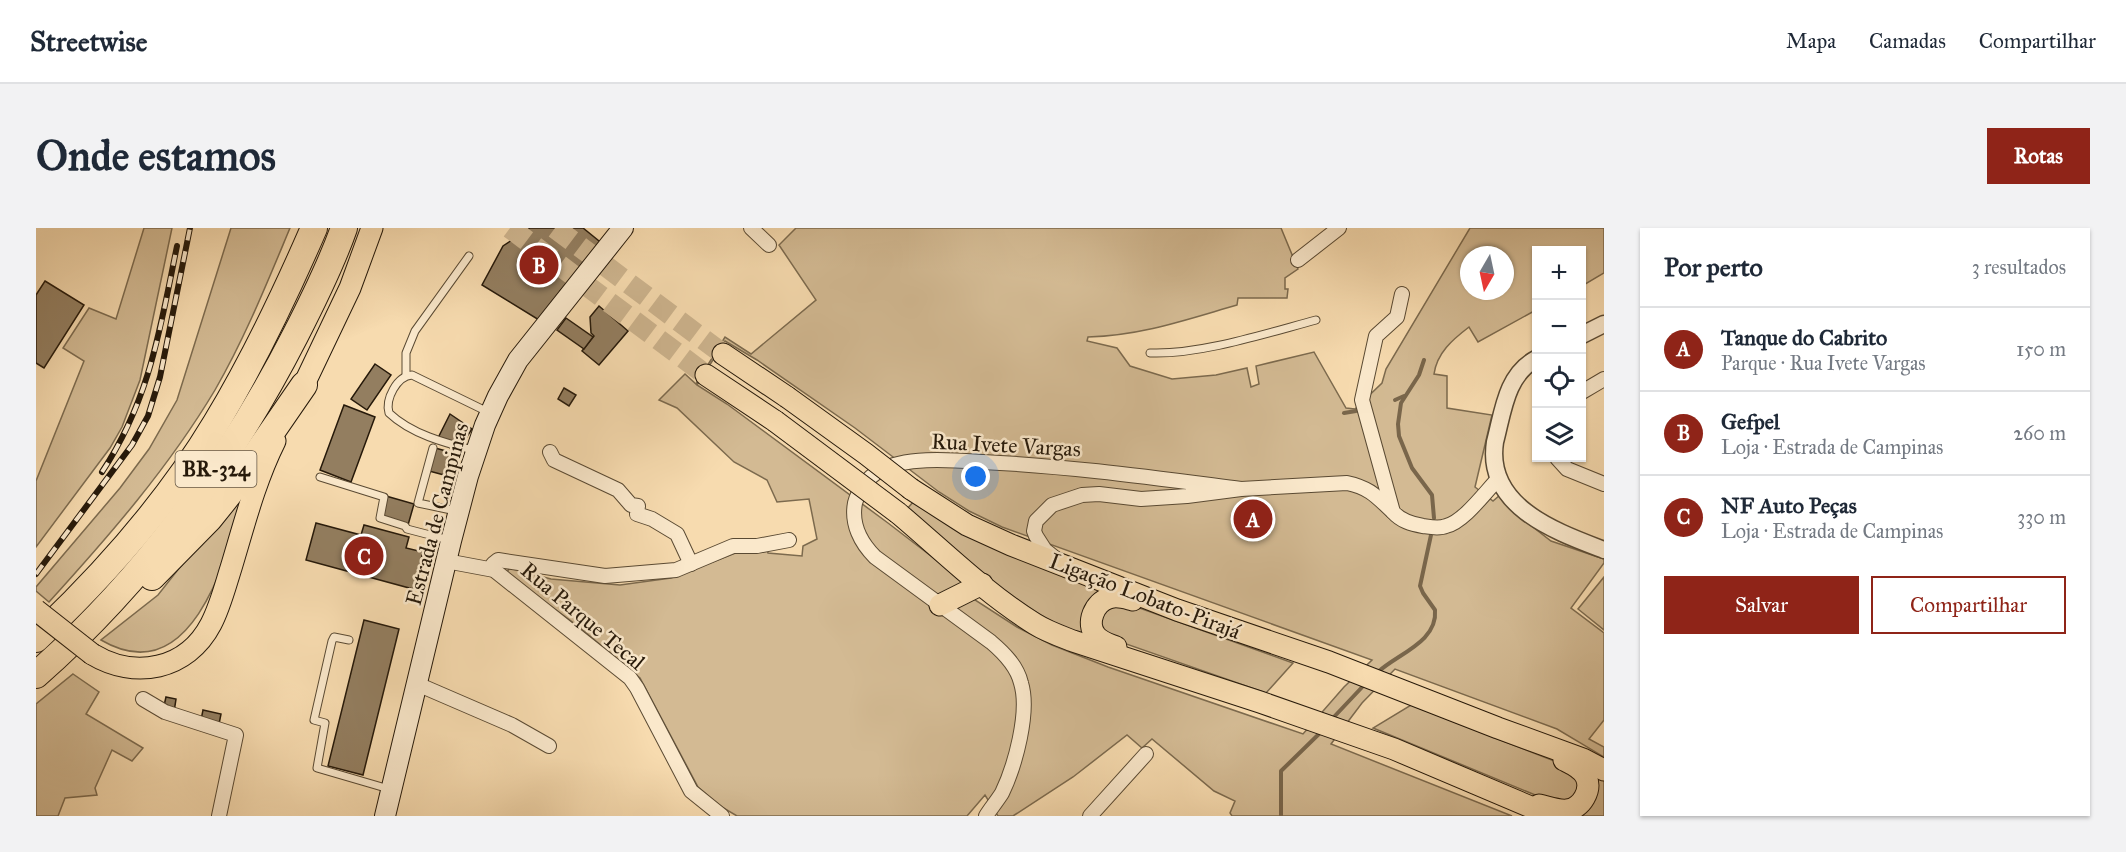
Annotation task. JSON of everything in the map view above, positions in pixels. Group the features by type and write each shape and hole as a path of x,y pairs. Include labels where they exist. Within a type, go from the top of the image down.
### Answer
{"highway":[{"name":"BR-324","path":"36,639 67,610 128,544 174,485 216,424 254,357 314,228"},
{"name":"BR-324","path":"36,675 90,625 147,561 193,502 237,438 276,373 309,308 344,228"},
{"path":"90,625 140,588 209,519 229,494 304,385"}],"main road":[{"path":"350,288 372,228"},
{"path":"36,610 92,654 127,668 152,667 173,661 202,638 219,607 266,459 350,288 384,228"},
{"name":"Estrada de Campinas","path":"384,816 451,541 476,451 490,413 518,360 623,228"},
{"name":"Ligação Lobato-Pirajá","path":"723,354 867,454 911,489 967,525 1068,568 1177,610 1329,662 1583,759 1604,770"},
{"path":"706,375 775,421 898,513 982,584 1036,624 1072,641 1260,702 1394,749 1552,816"},
{"path":"940,605 982,584"},
{"path":"1177,610 1111,597 1098,604 1091,625 1093,632 1100,640 1184,677"},
{"path":"1498,728 1573,764 1582,771 1588,785 1583,800 1577,807 1569,810 1509,798"}],"street":[{"path":"751,228 769,244"},
{"path":"1298,260 1339,228"},
{"path":"1402,294 1396,317 1376,336 1362,400 1393,513 1411,524 1441,528 1449,526 1456,522 1499,478"},
{"path":"1586,333 1604,324"},
{"path":"1532,362 1523,368 1510,386 1494,451 1499,478 1514,501 1542,524 1604,550"},
{"path":"1586,389 1604,379"},
{"path":"550,452 554,460 618,490 631,505 638,506 637,514 652,519 677,534 691,564 733,546 756,546 789,540"},
{"name":"Rua Ivete Vargas","path":"986,816 1001,793 1011,766 1023,717 1021,683 1005,654 875,556 861,540 854,513 855,501 868,480 880,471 916,461 989,462 1100,471 1242,489"},
{"path":"1561,462 1567,469 1604,484"},
{"name":"Rua Ivete Vargas","path":"1068,568 1045,550 1034,531 1036,521 1052,505 1082,495 1141,499 1242,489 1347,483 1372,491 1393,513"},
{"name":"Rua Parque Tecal","path":"494,570 493,564 498,560 603,576 676,570 691,564"},
{"name":"Rua Parque Tecal","path":"446,561 494,570 630,678 691,791 722,816"},
{"path":"417,684 512,725 549,746"},
{"path":"143,699 165,712 236,735 219,816"},
{"path":"1090,816 1146,754"}],"lane":[{"path":"406,375 406,354 415,331 469,256"},
{"path":"1150,353 1168,354 1235,341 1316,320"},
{"path":"476,451 434,439 395,418 389,413 387,400 406,375 419,377 490,413"},
{"path":"433,448 418,503 459,512"},
{"path":"320,477 384,497 380,518 405,526 407,529 451,541"},
{"path":"349,640 334,637 333,640 314,720 325,723 317,768 391,790"}],"shaded area":[{"path":"144,228 172,228 140,380 122,427 110,448 36,547 36,481 84,361 63,348 89,308 116,319"},
{"path":"231,228 290,228 236,350 197,418 138,500 49,602 36,591 36,587 120,488 149,449 177,400"},
{"path":"796,228 1281,228 1298,269 1285,278 1285,289 1288,289 1287,298 1238,298 1237,305 1182,321 1146,330 1088,337 1087,341 1117,348 1130,366 1172,379 1216,375 1247,368 1251,387 1259,384 1256,366 1314,352 1346,408 1355,409 1382,383 1386,369 1470,228 1604,228 1604,273 1586,284 1586,246 1532,246 1532,312 1478,342 1469,327 1442,353 1434,374 1447,376 1447,408 1492,415 1475,487 1493,501 1500,495 1516,514 1551,541 1604,559 1604,563 1571,608 1604,633 1604,720 1589,739 1604,747 1604,757 1557,729 1395,669 1362,703 1331,744 1512,816 1232,816 1230,813 1235,801 1214,791 1152,739 1142,748 1127,735 1073,777 1013,816 998,816 985,795 967,816 737,816 720,806 698,787 640,678 578,626 507,572 513,569 551,579 620,585 671,578 738,552 767,549 768,553 802,556 803,546 817,539 809,499 777,502 767,480 734,462 677,408 659,400 685,374 696,384 725,337 751,354 816,300 779,245","holes":["725,341 757,360 855,428 939,492 969,511 1002,527 1372,660 1344,687 1303,734 1108,667 1052,645 1017,627 975,600 957,576 727,404 697,385"]},
{"path":"253,470 222,567 207,600 187,628 164,647 135,652 101,640 158,595"},
{"path":"914,501 1105,589 1089,638 1039,614 993,582 907,509"},
{"path":"1604,577 1604,630 1578,609"},
{"path":"1107,606 1134,606 1293,663 1266,693 1109,638 1099,622"},
{"path":"73,674 99,692 86,714 143,748 132,761 112,750 95,788 97,795 65,798 58,816 36,816 36,704"},
{"path":"1411,705 1562,764 1578,780 1578,792 1565,803 1540,797 1373,728"},
{"path":"1594,775 1604,780 1604,816 1577,816"}],"building":[{"path":"530,228 583,228 604,245 560,291 562,293 539,320 482,285 503,246"},
{"path":"45,281 84,305 44,368 36,363 36,295"},
{"path":"599,306 628,331 599,365 582,351 594,336 591,333 590,317"},
{"path":"566,318 593,337 584,349 557,330"},
{"path":"375,364 391,375 367,410 351,399"},
{"path":"564,388 576,395 569,406 558,399"},
{"path":"344,405 375,417 351,482 320,470"},
{"path":"450,414 472,429 457,452 437,440"},
{"path":"435,448 454,453 448,476 429,471"},
{"path":"386,496 414,504 408,525 381,517"},
{"path":"316,523 361,535 364,525 409,537 406,548 423,552 413,589 306,560"},
{"path":"364,620 399,629 363,775 328,766"},
{"path":"166,697 176,699 174,712 163,710"},
{"path":"203,710 221,714 219,724 201,720"}],"waterway":[{"path":"1424,360 1419,375 1401,403 1398,424 1399,436 1412,468 1432,495 1434,518"},
{"path":"1395,400 1404,396"},
{"path":"1344,413 1356,411"},
{"path":"1378,672 1423,639 1430,631 1434,621 1435,610 1420,586 1431,535"},
{"path":"1332,719 1366,683"},
{"path":"1281,816 1281,771 1321,732"}],"tunnel":[{"path":"510,228 706,375"},
{"path":"555,228 723,354"}],"railway":[{"path":"36,574 132,445 148,416 160,377 190,228"},
{"path":"102,472 132,418 151,363 177,246"}],"place":[{"name":"Gefpel","path":"539,265"},
{"name":"Tanque do Cabrito","path":"1253,519"},
{"name":"NF Auto Peças","path":"364,556"}]}
